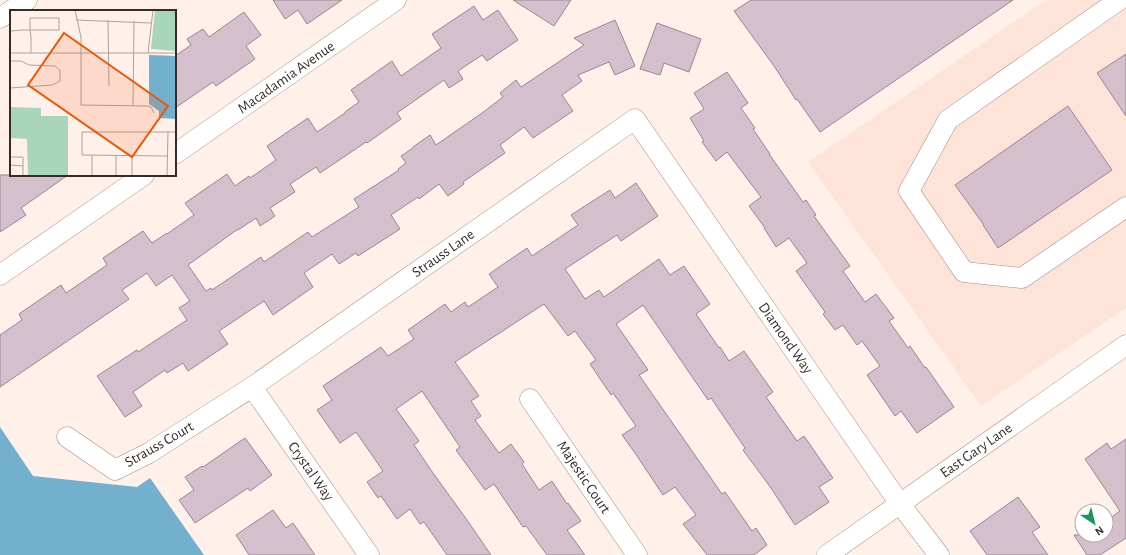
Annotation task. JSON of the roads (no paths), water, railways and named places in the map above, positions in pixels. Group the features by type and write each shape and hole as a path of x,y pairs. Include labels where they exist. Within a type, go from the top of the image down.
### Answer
{"street":[{"path":"2,14 27,0"},
{"name":"Macadamia Avenue","path":"176,153 396,0"},
{"path":"1119,0 948,120 909,191 964,272 1022,278 1126,207"},
{"name":"Strauss Lane","path":"252,387 634,119"},
{"name":"Diamond Way","path":"634,119 900,504 938,555"},
{"path":"0,275 143,176"},
{"name":"East Gary Lane","path":"827,555 1126,345"},
{"name":"Strauss Court","path":"67,437 115,470 149,453 252,387"},
{"name":"Crystal Way","path":"252,387 369,555"},
{"name":"Majestic Court","path":"530,398 637,555"}],"water":[{"path":"0,427 33,476 137,487 150,478 204,555 0,555"}]}
